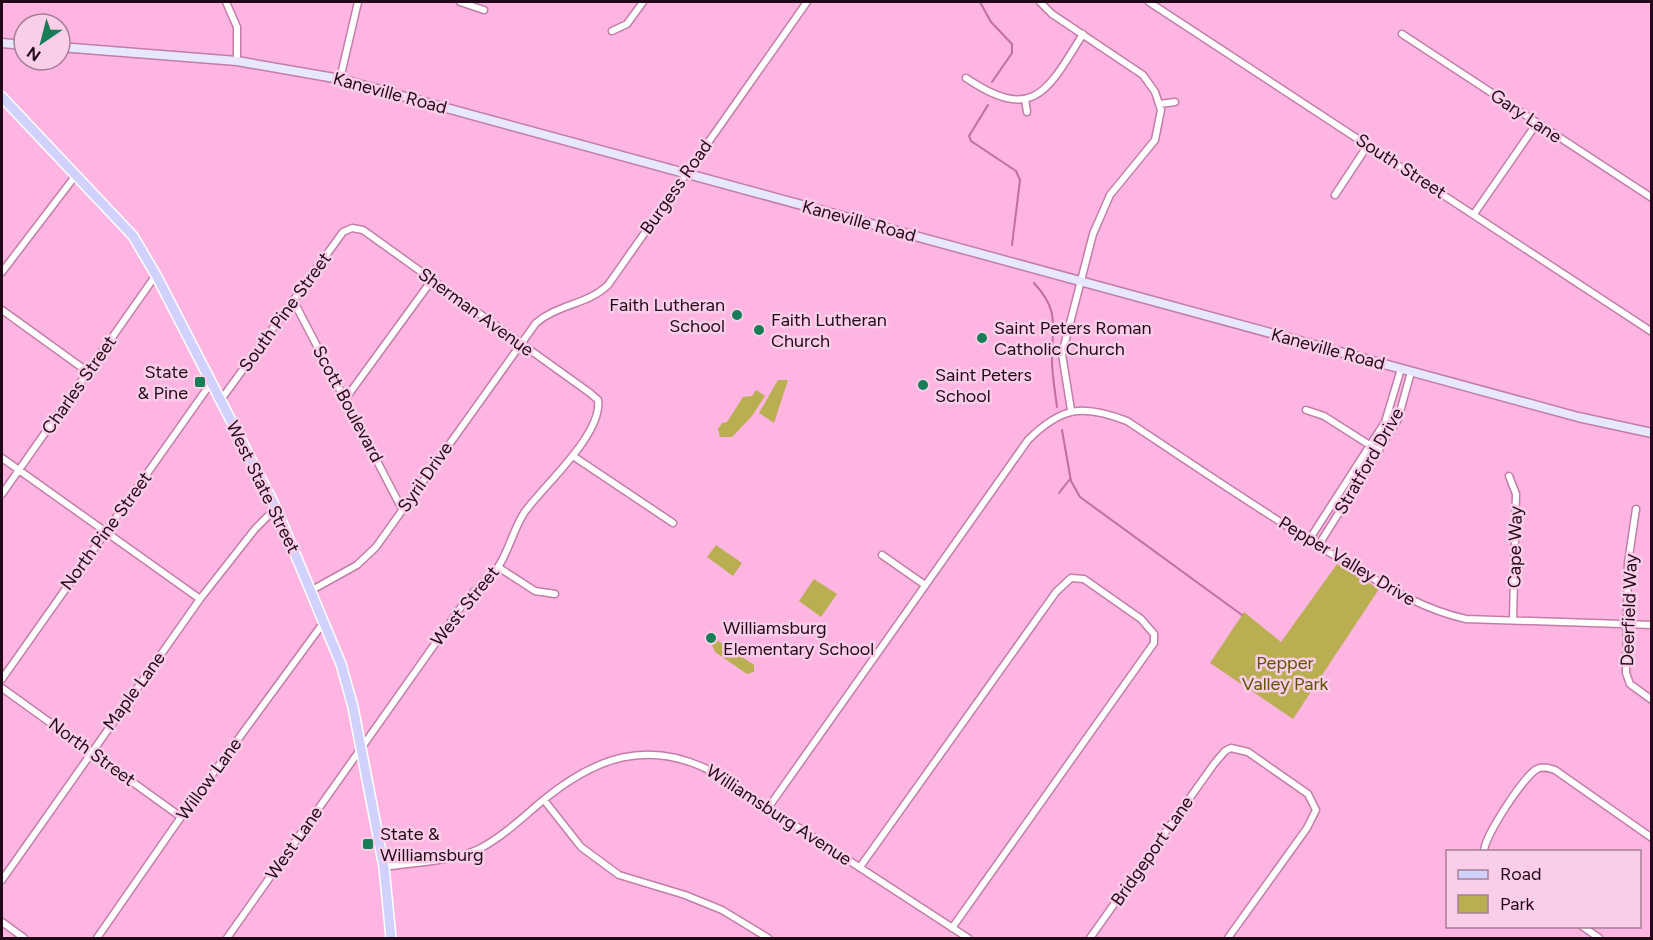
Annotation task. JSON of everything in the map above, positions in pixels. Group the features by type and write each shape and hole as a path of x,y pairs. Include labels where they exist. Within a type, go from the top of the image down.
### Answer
{"main road":[{"name":"Kaneville Road","path":"72,48 237,61 340,79 1411,372 1578,417 1652,433"},
{"name":"West State Street","path":"2,97 133,236 156,275 276,508 312,590 347,685 384,867 391,939"}],"street":[{"path":"226,2 237,27 237,61"},
{"path":"340,79 358,2"},
{"path":"460,2 484,10"},
{"path":"612,30 627,24 643,2"},
{"name":"Burgess Road","path":"519,343 544,316 594,296 608,285 807,2"},
{"path":"768,808 1028,440 1047,420 1071,410 1062,354 1079,282 1104,206 1119,182 1155,140 1161,116 1160,104 1143,75 1052,14 1040,2"},
{"name":"South Street","path":"1149,2 1652,332"},
{"path":"966,78 994,96 1013,100 1036,95 1050,84 1083,34"},
{"name":"Gary Lane","path":"1402,34 1652,198"},
{"path":"1025,99 1027,112"},
{"path":"1160,104 1175,102"},
{"path":"1474,214 1537,123"},
{"path":"1335,195 1368,145"},
{"path":"2,272 76,175"},
{"name":"Sherman Avenue","path":"352,228 363,230 598,400"},
{"name":"South Pine Street","path":"220,401 343,232 352,228"},
{"name":"Charles Street","path":"2,494 156,275"},
{"path":"346,398 432,280"},
{"name":"Scott Boulevard","path":"293,300 402,509"},
{"path":"2,310 88,372"},
{"name":"Syril Drive","path":"312,590 367,557 519,343"},
{"name":"Stratford Drive","path":"1309,540 1389,413 1401,369"},
{"name":"Stratford Drive","path":"1318,546 1402,409 1411,372"},
{"name":"North Pine Street","path":"2,679 211,383"},
{"name":"West Street","path":"361,748 466,600 498,567 524,514 573,456 597,414 598,400"},
{"name":"Pepper Valley Drive","path":"1071,410 1105,412 1127,421 1318,546 1436,613 1466,619 1652,626"},
{"path":"1306,410 1324,416 1378,451"},
{"path":"573,456 673,523"},
{"path":"2,458 200,599"},
{"name":"Cape Way","path":"1509,476 1516,494 1513,620"},
{"name":"Maple Lane","path":"2,880 200,599 255,529 276,508"},
{"name":"Deerfield Way","path":"1636,509 1628,563 1626,625 1628,680 1652,700"},
{"path":"882,555 925,585"},
{"path":"498,567 535,591 555,594"},
{"path":"860,867 1056,592 1071,578 1084,579 1150,627 1155,634 1154,643 952,928"},
{"name":"Willow Lane","path":"97,939 181,817 324,621"},
{"name":"North Street","path":"2,688 181,817"},
{"name":"West Lane","path":"226,939 361,748"},
{"name":"Bridgeport Lane","path":"1090,939 1214,764 1225,751 1231,748 1248,752 1312,799 1316,810 1307,828 1228,939"},
{"name":"Williamsburg Avenue","path":"384,867 469,853 499,837 570,780 598,765 640,754 663,753 695,762 968,939"},
{"path":"1485,850 1488,837 1526,780 1536,769 1543,767 1555,770 1652,838"},
{"path":"544,800 581,847 619,875 685,895 722,910 768,939"},
{"path":"2,922 24,939"},
{"path":"1583,928 1599,939"}],"green space":[{"path":"778,380 788,380 774,423 759,413"},
{"path":"756,390 765,396 752,416 732,437 720,437 718,429 722,423 727,422 743,397 752,396"},
{"path":"716,545 742,563 733,576 707,557"},
{"name":"Pepper Valley Park","path":"1337,564 1379,589 1293,719 1210,663 1244,612 1281,642"},
{"path":"814,579 837,594 821,617 799,601"},
{"path":"717,640 754,665 754,672 747,674 715,652 712,645"}],"waterway":[{"path":"980,2 991,22 1012,44 1012,53 992,82"},
{"path":"988,105 969,136 971,141 1016,171 1020,180 1012,245"},
{"path":"1034,283 1048,302 1053,319 1052,365 1057,407"},
{"path":"1062,430 1071,481 1080,497 1242,615"},
{"path":"1059,493 1070,479"}],"place":[{"name":"Faith Lutheran School","path":"737,315"},
{"name":"Faith Lutheran Church","path":"759,330"},
{"name":"Saint Peters Roman Catholic Church","path":"982,338"},
{"name":"State & Pine","path":"200,382"},
{"name":"Saint Peters School","path":"923,385"},
{"name":"Williamsburg Elementary School","path":"711,638"},
{"name":"State & Williamsburg","path":"368,844"}]}
